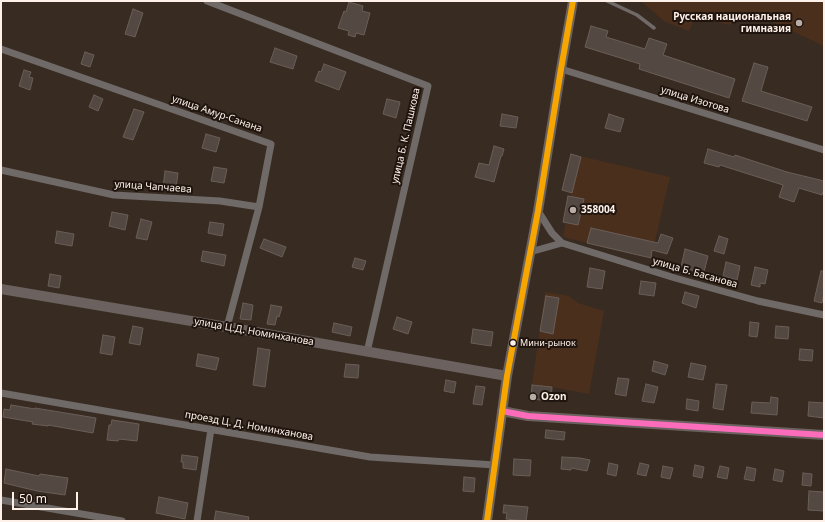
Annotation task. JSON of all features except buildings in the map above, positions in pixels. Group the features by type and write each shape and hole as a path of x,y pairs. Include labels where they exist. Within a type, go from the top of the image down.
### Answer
{"street":[{"name":"улица Б. К. Пашкова","path":"207,1 428,86 367,352"},
{"path":"487,521 507,376 538,211 561,69 574,1"},
{"name":"улица Амур-Санана","path":"1,49 271,144 258,207 227,327"},
{"name":"улица Изотова","path":"561,69 824,150"},
{"name":"улица Чапчаева","path":"1,170 114,195 220,201 258,207"},
{"path":"530,252 562,243 552,233 538,211"},
{"name":"улица Б. Басанова","path":"562,243 675,278 743,297 824,315"},
{"name":"улица Ц.Д. Номинханова","path":"1,289 507,376"},
{"name":"проезд Ц. Д. Номинханова","path":"1,393 370,457 495,465"},
{"path":"502,412 528,416 824,435"},
{"path":"197,521 211,429"},
{"path":"1,500 122,521"}],"lane":[{"path":"607,1 636,15 654,28"}],"shaded area":[{"name":"Русская национальная гимназия","path":"641,1 824,1 824,46 753,13 729,25 695,17 689,31 664,21"},
{"path":"571,154 670,177 651,258 563,237 571,193 562,190"},
{"path":"545,292 569,296 578,303 604,311 589,394 532,385"}],"transit line":[{"path":"487,521 507,376 538,211 573,1"},
{"path":"502,411 528,416 824,435"}],"place":[{"name":"Русская национальная гимназия","path":"799,23"},
{"name":"358004","path":"573,210"},
{"name":"Мини-рынок","path":"513,343"},
{"name":"Ozon","path":"533,397"}]}
